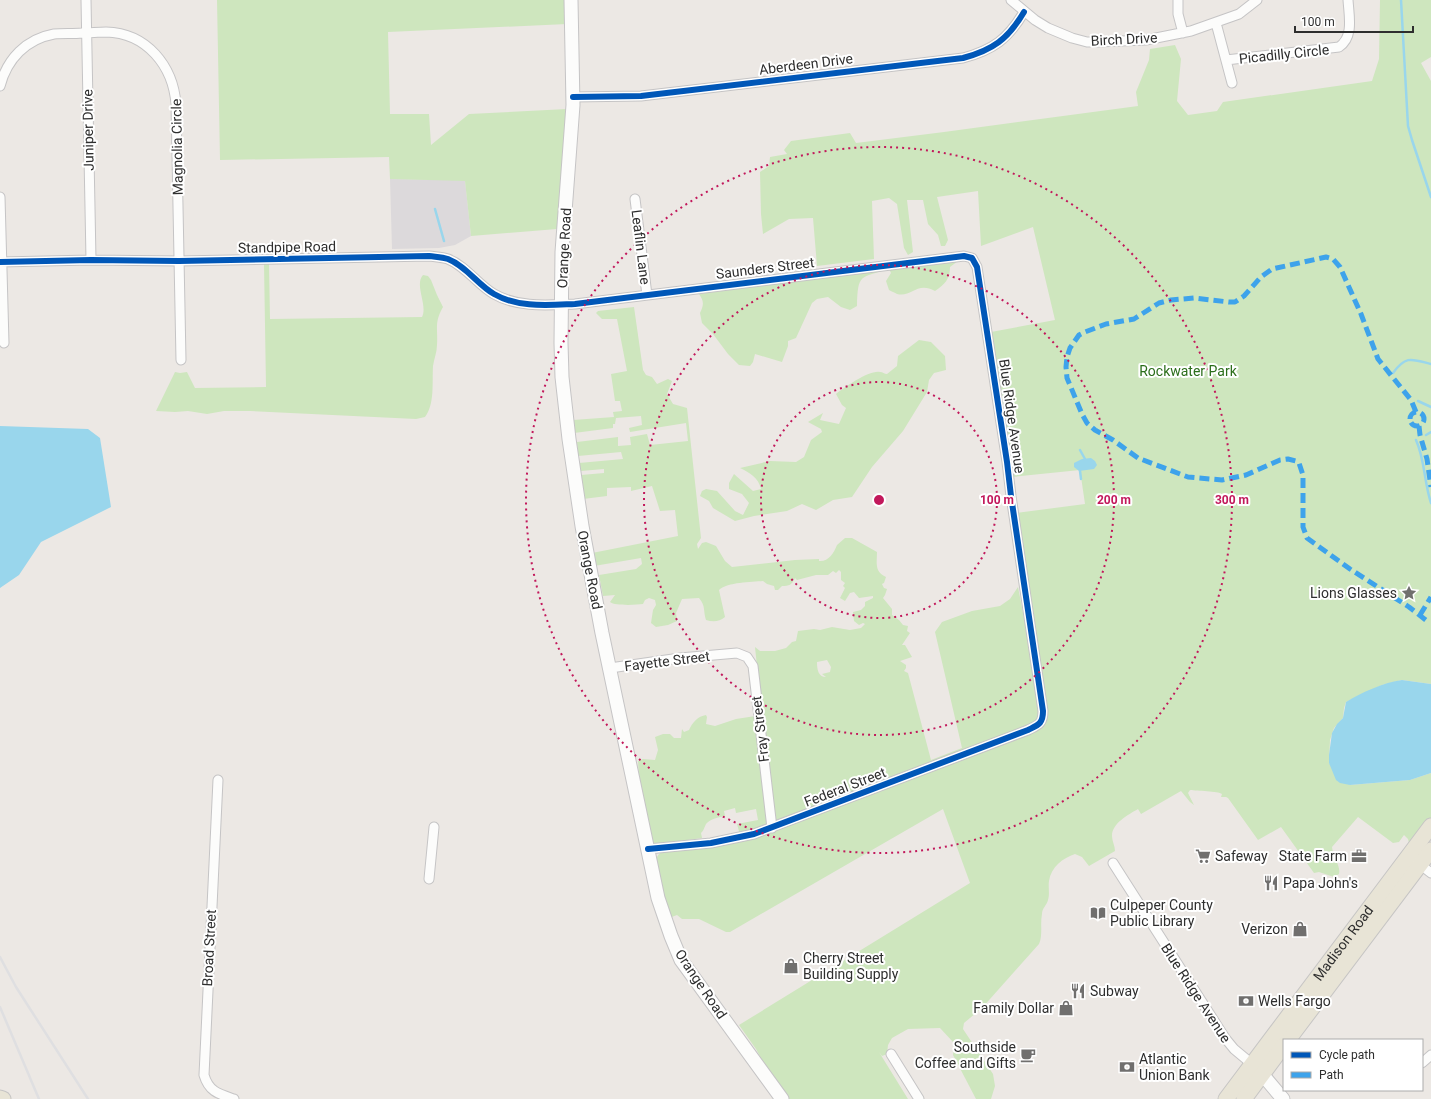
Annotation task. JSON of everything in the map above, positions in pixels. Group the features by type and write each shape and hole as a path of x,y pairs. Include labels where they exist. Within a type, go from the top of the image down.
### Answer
{"main road":[{"name":"Orange Road","path":"571,0 573,97 562,245 562,364 569,439 582,526 610,668 663,916 670,936 682,960 782,1099"},
{"name":"Madison Road","path":"1244,1099 1257,1069 1420,865 1431,826"},
{"name":"Madison Road","path":"1289,1039 1431,850"},
{"name":"Madison Road","path":"1226,1099 1283,1046"},
{"path":"1257,1069 1283,1099"}],"street":[{"name":"Juniper Drive","path":"86,0 91,260"},
{"name":"Birch Drive","path":"1011,0 1024,12 1048,28 1072,38 1087,42 1146,40 1183,33 1239,14 1257,0"},
{"path":"1178,0 1178,14 1183,33"},
{"name":"Picadilly Circle","path":"1226,60 1339,47 1344,44 1349,34 1348,0"},
{"name":"Aberdeen Drive","path":"573,97 641,96 963,58 981,53 999,43 1013,29 1024,12"},
{"path":"1216,23 1232,83"},
{"name":"Magnolia Circle","path":"0,86 6,67 22,48 38,38 107,32 126,36 140,42 155,52 167,71 175,91 181,360"},
{"path":"0,197 4,343"},
{"name":"Leaflin Lane","path":"635,199 647,295"},
{"name":"Saunders Street","path":"561,305 964,256 972,258"},
{"name":"Standpipe Road","path":"1,262 436,257 449,260 454,263 488,290 505,299 526,304 561,305"},
{"name":"Blue Ridge Avenue","path":"972,258 978,267 1043,711 1042,721"},
{"name":"Fayette Street","path":"610,668 680,658 724,654"},
{"name":"Fray Street","path":"724,654 742,654 751,661 753,666 772,828"},
{"name":"Federal Street","path":"648,849 730,840 772,828 1028,730 1038,725 1042,721"},
{"name":"Broad Street","path":"218,780 204,1075 209,1087 215,1092 234,1099"},
{"path":"429,879 434,826"},
{"name":"Blue Ridge Avenue","path":"1113,863 1225,1038 1234,1049 1257,1069"},
{"path":"891,1054 919,1099"},
{"path":"1423,1062 1431,1055"}],"shaded area":[{"path":"390,179 465,180 471,236 455,245 439,248 392,249"}],"green space":[{"path":"217,0 566,0 567,24 388,32 390,114 429,114 431,145 469,114 567,109 557,229 471,236 465,181 390,179 389,157 220,160"},
{"name":"Rockwater Park","path":"1380,0 1431,0 1431,57 1421,63 1431,81 1431,684 1402,680 1382,685 1346,702 1343,718 1334,728 1330,740 1329,763 1350,785 1410,780 1431,773 1431,819 1409,843 1408,839 1404,835 1399,842 1393,843 1358,817 1332,847 1339,871 1339,874 1334,877 1319,872 1314,873 1281,827 1258,840 1228,798 1221,797 1222,794 1220,793 1190,790 1188,793 1194,805 1181,791 1141,814 1138,809 1121,820 1115,827 1112,836 1115,851 1089,866 1082,857 1075,854 1066,858 1055,867 1050,876 1048,900 1042,912 1041,937 1039,944 982,1008 964,1023 963,1029 993,1074 995,1086 991,1099 976,1099 953,1055 953,1042 940,1028 908,1029 892,1038 888,1045 887,1054 882,1056 879,1052 908,1099 789,1099 765,1066 756,1049 739,1025 970,883 943,809 730,932 726,932 699,919 682,919 677,915 669,918 656,861 657,856 668,850 733,843 759,837 1044,724 1046,721 1047,703 1016,513 1085,504 1080,470 1012,477 991,332 1055,320 1033,227 981,246 978,191 937,197 948,240 945,246 941,246 938,235 928,224 923,200 907,200 913,252 908,255 904,248 897,204 889,198 872,201 874,259 817,266 813,218 789,219 763,234 760,172 769,166 770,157 787,154 784,150 791,141 850,133 856,143 1138,106 1136,92 1149,60 1150,49 1175,45 1181,59 1177,101 1188,115 1217,111 1223,102 1372,81 1379,59"},
{"path":"949,260 958,261 950,267 949,275 946,281 935,291 929,288 923,288 902,295 897,294 889,290 886,281 891,273 889,269 862,278 858,288 857,306 850,310 841,307 828,297 817,299 812,303 796,338 788,341 788,346 782,362 755,354 753,362 750,366 739,365 702,323 700,313 703,303 699,294"},
{"path":"264,264 269,264 270,319 422,317 423,307 420,284 423,275 428,276 443,307 437,322 437,348 433,366 432,399 425,417 416,419 250,411 224,411 207,414 188,411 156,411 175,372 187,372 195,388 266,387"},
{"path":"634,307 643,370 646,375 652,377 657,384 668,379 672,381 667,394 673,404 687,408 701,538 697,544 698,549 702,543 706,542 716,546 725,561 732,567 795,560 819,559 819,561 822,561 830,556 837,545 845,538 852,538 877,552 878,570 886,577 884,583 882,584 884,588 887,589 883,598 892,609 892,615 903,625 908,626 907,631 910,633 902,645 905,645 912,657 900,661 906,665 904,671 908,673 931,760 962,748 935,632 942,622 972,611 1000,606 1010,599 1018,587 1039,717 1035,724 740,835 737,824 758,820 756,809 736,813 735,808 724,811 725,816 712,820 706,824 701,833 702,838 652,845 639,780 638,761 643,759 655,760 658,750 655,737 663,734 670,734 674,738 681,738 682,729 684,732 689,730 696,720 706,715 706,724 715,726 736,719 762,715 755,647 760,651 775,651 786,648 792,642 796,641 798,631 814,629 820,630 832,627 850,630 861,628 865,624 863,623 859,625 854,621 853,612 861,610 865,606 865,602 873,598 873,596 859,598 854,592 850,593 845,601 840,598 845,588 843,586 845,583 841,580 841,572 839,570 836,573 833,571 828,575 816,575 797,580 795,578 790,585 782,586 778,590 775,590 774,586 763,581 740,583 728,585 719,590 725,617 720,620 706,620 704,606 699,598 682,599 676,613 677,621 668,625 656,627 651,623 653,610 656,605 655,600 649,598 645,600 643,604 621,605 610,602 615,595 603,596 599,575 636,569 642,564 641,558 594,566 592,553 678,536 675,510 660,511 652,486 631,491 631,487 607,488 607,496 583,499 581,475 604,473 604,469 581,471 579,463 623,459 621,452 578,456 577,442 618,437 618,446 631,445 630,437 647,434 650,445 688,441 686,423 630,432 629,428 642,425 641,416 616,418 613,428 574,433 573,420 614,417 613,412 622,411 620,401 615,401 611,374 627,371 617,319 602,319 596,313 598,311","holes":["827,660 831,667 830,672 822,674 826,677 823,677 818,672 817,662"]},
{"path":"919,340 931,342 945,356 946,370 934,373 929,380 927,392 903,431 872,467 852,497 833,500 816,510 802,504 787,511 754,516 735,521 713,508 709,501 700,496 702,491 706,489 717,491 735,511 743,515 749,503 742,494 729,489 729,483 734,474 753,491 761,489 756,478 740,468 770,461 796,462 804,457 811,440 822,432 821,429 808,422 823,413 820,420 839,424 846,408 842,405 836,394 857,380 875,372 887,374 897,366 898,356"}],"water":[{"path":"0,426 88,429 100,438 111,507 41,542 19,575 0,588"},
{"path":"1091,458 1097,465 1094,469 1079,471 1074,467 1074,463 1082,459"},
{"path":"1402,680 1431,684 1431,773 1410,780 1350,785 1340,783 1336,780 1329,763 1329,755 1332,733 1337,724 1343,718 1346,702 1373,688"}],"waterway":[{"path":"1401,0 1408,126 1431,197"},
{"path":"435,209 444,241"},
{"path":"1393,373 1402,363 1410,360 1431,364"},
{"path":"1418,401 1431,407"},
{"path":"1426,435 1431,432"},
{"path":"1416,440 1421,455 1431,503"},
{"path":"1080,450 1085,459"},
{"path":"1080,471 1081,479"}],"railway":[{"path":"0,957 16,987 88,1099"},
{"path":"0,1007 39,1099"}],"marked path":[{"path":"1416,412 1411,400 1378,359 1361,314 1340,267 1333,259 1326,257 1272,269 1261,277 1244,296 1235,302 1194,298 1171,300 1159,303 1134,319 1106,324 1079,335 1070,348 1067,357 1067,378 1087,423 1095,430 1113,440 1138,458 1188,477 1222,480 1246,475 1280,460 1288,459 1299,463 1303,475 1303,527 1307,538 1350,569 1409,607 1427,621"},
{"path":"1414,412 1420,412 1424,416 1424,419 1424,422 1420,426 1414,426 1410,422 1410,416 1414,412"},
{"path":"1419,426 1427,459 1431,487"},
{"path":"1420,615 1431,597"}],"cycle path":[{"path":"573,97 641,96 963,58 974,55 999,42 1012,29 1024,12"},
{"path":"0,262 91,260 179,261 429,256 446,258 454,262 461,266 488,290 503,298 523,304 544,305 575,304 964,256 972,258 977,267 1007,462 1043,711 1041,721 1028,730 754,834 711,843 648,849"}],"place":[{"name":"Lions Glasses","path":"1409,593"},
{"name":"Safeway","path":"1203,856"},
{"name":"State Farm","path":"1359,856"},
{"name":"Papa John's","path":"1271,883"},
{"name":"Culpeper County Public Library","path":"1098,913"},
{"name":"Verizon","path":"1300,929"},
{"name":"Cherry Street Building Supply","path":"791,966"},
{"name":"Subway","path":"1078,991"},
{"name":"Wells Fargo","path":"1246,1001"},
{"name":"Family Dollar","path":"1066,1008"},
{"name":"Southside Coffee and Gifts","path":"1028,1055"},
{"name":"Atlantic Union Bank","path":"1127,1067"}]}
